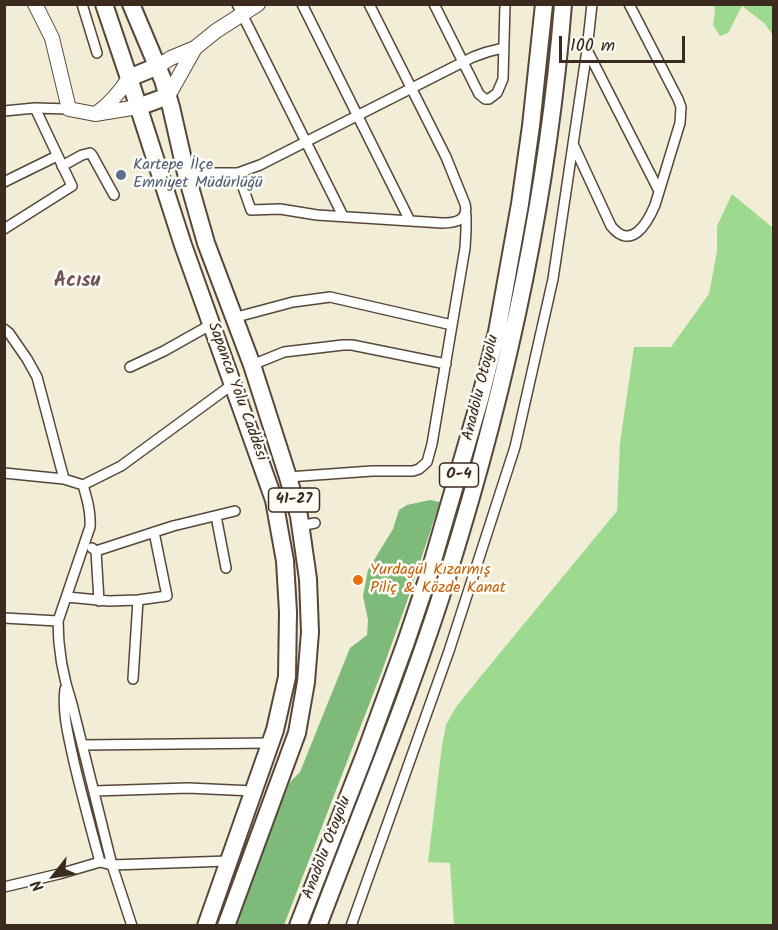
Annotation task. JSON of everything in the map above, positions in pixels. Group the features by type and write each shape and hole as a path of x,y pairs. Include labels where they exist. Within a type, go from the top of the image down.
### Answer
{"highway":[{"name":"Sapanca Yolu Caddesi","path":"104,4 183,245 274,500 285,561 288,612 287,677 275,730 204,922"},
{"name":"Sapanca Yolu Caddesi","path":"131,4 158,66 168,96 186,173 206,243 252,365 288,477 308,524 310,632 306,682 297,733 226,926"},
{"name":"Anadolu Otoyolu","path":"298,926 406,642 429,574 480,399 497,332 520,204 541,46 544,4"},
{"name":"Anadolu Otoyolu","path":"318,926 423,648 448,575 482,459 513,335 538,202 558,60 563,4"},
{"path":"129,78 158,66"},
{"path":"138,107 168,96"}],"street":[{"path":"34,4 52,38 69,109"},
{"path":"82,4 97,53"},
{"path":"168,96 195,48 239,9 258,4"},
{"path":"302,4 410,221"},
{"path":"288,477 372,471 413,471 424,466 432,444 446,364 465,248 467,210 446,157 369,4"},
{"path":"434,4 479,94 485,99 497,93 503,79 503,8"},
{"path":"351,926 449,651 515,447 553,279 574,145 592,4"},
{"path":"574,145 611,226 620,234 635,235 650,216 659,191 680,123 681,107 629,4"},
{"path":"239,9 343,216"},
{"path":"158,66 171,57 195,48"},
{"path":"186,173 238,173 260,165 462,62 503,48"},
{"path":"587,50 659,191"},
{"path":"95,114 114,99 129,78"},
{"path":"4,111 35,108 69,109 95,114 138,107"},
{"path":"4,229 72,186 35,108"},
{"path":"62,166 90,153 114,195"},
{"path":"4,182 57,156"},
{"path":"238,173 251,210 280,209 318,215 449,223 466,215"},
{"path":"233,318 293,302 330,297 452,325"},
{"path":"130,367 212,324"},
{"path":"4,329 23,352 36,377 64,479"},
{"path":"252,365 284,352 344,345 446,364"},
{"path":"4,473 64,479 83,485 121,466 233,384"},
{"path":"83,485 89,505 90,519 85,543 58,621 58,634 65,683 112,865 132,926"},
{"path":"96,551 173,526 235,511"},
{"path":"216,516 226,568"},
{"path":"67,597 99,601 138,600 167,596 154,532"},
{"path":"85,543 96,551"},
{"path":"96,551 99,601"},
{"path":"133,679 138,600"},
{"path":"4,618 58,621"},
{"path":"65,683 64,716 100,862"},
{"path":"82,745 270,743"},
{"path":"94,791 188,788 253,791"},
{"path":"4,887 100,862 112,865 228,861"}],"green space":[{"path":"714,5 773,5 773,35 764,23 742,6 728,33 720,36 713,25"},
{"path":"732,194 773,228 773,925 454,925 450,863 428,862 446,725 456,707 617,511 620,443 634,347 671,347 709,294 717,251 717,226"},
{"path":"430,500 440,502 406,604 284,925 234,926 273,822 290,782 300,772 350,648 367,635 368,620 363,596 368,570 393,529 399,510 407,505"}],"place":[{"name":"Kartepe İlçe Emniyet Müdürlüğü","path":"121,175"},
{"name":"Yurdagül Kızarmış Piliç & Közde Kanat","path":"358,580"}],"district":[{"name":"Acısu","path":"77,283"}]}
